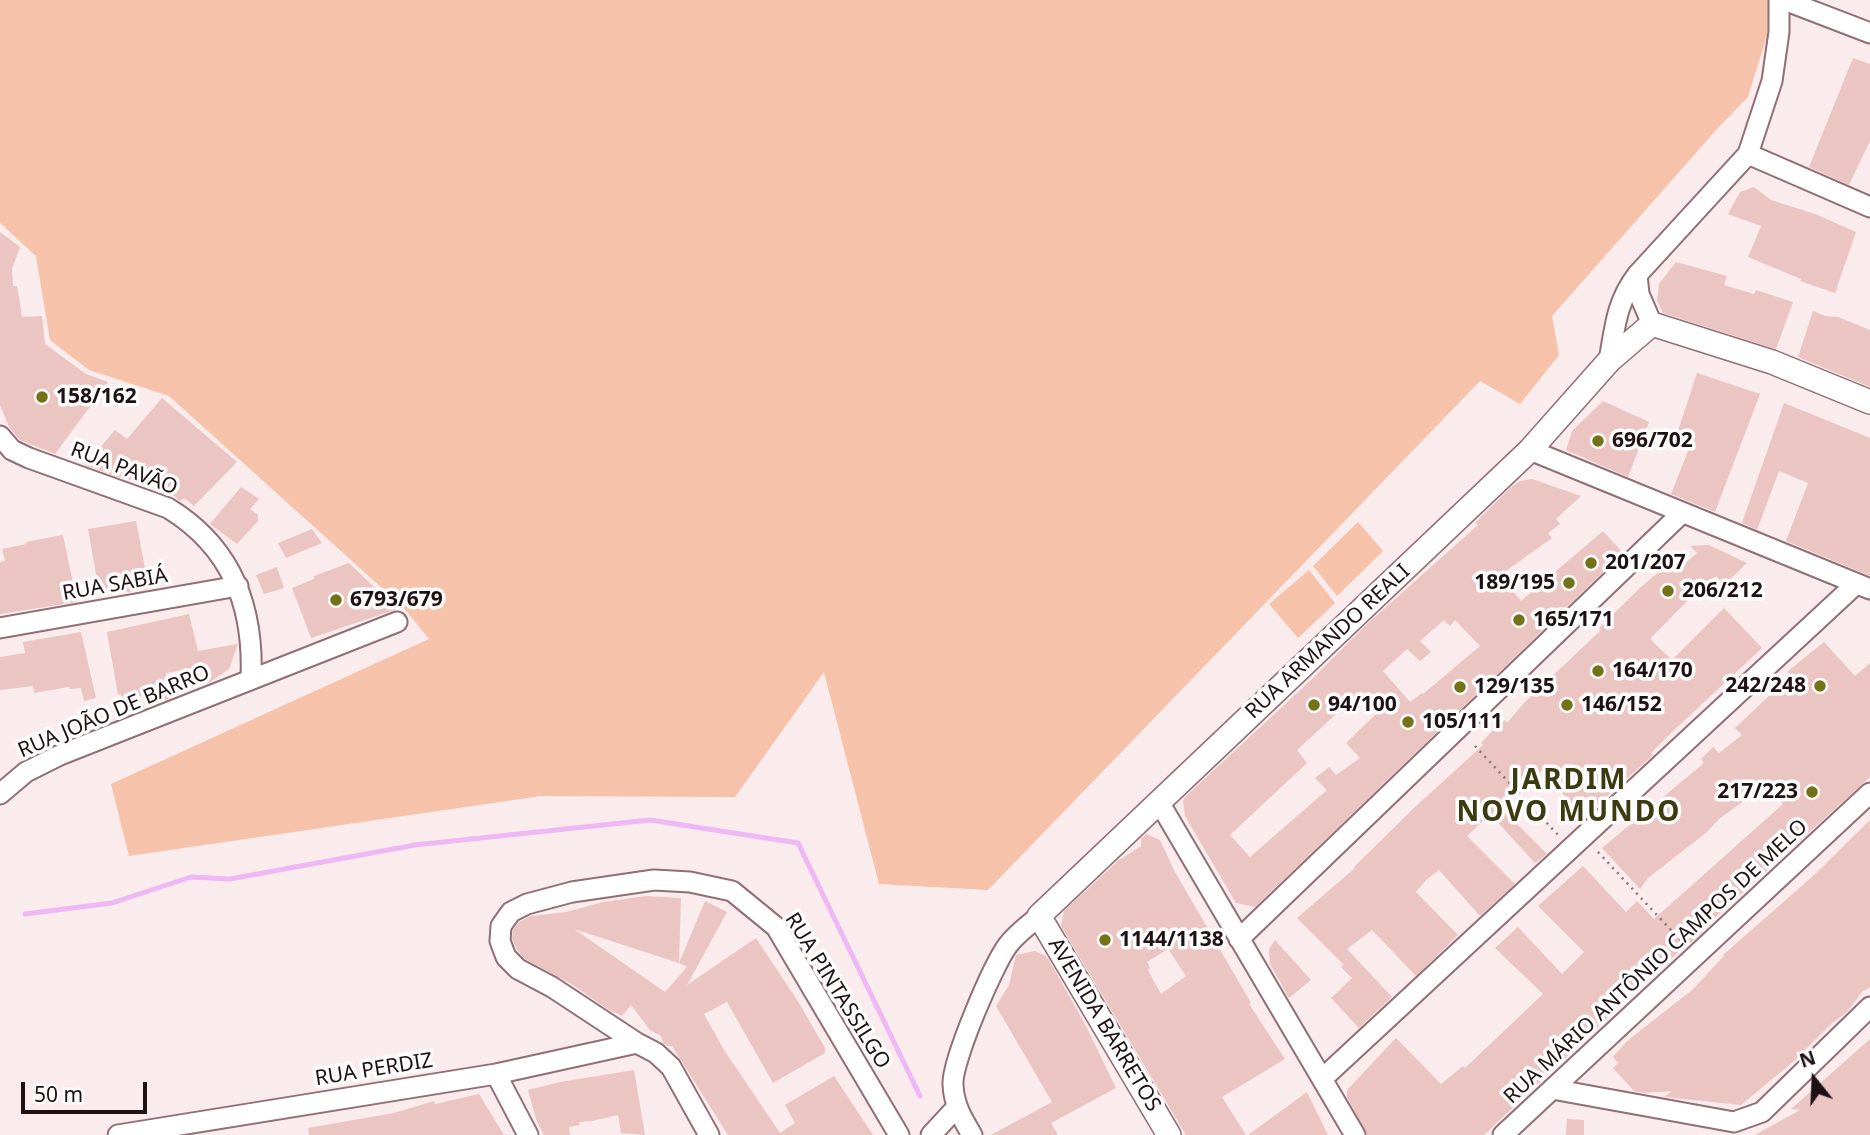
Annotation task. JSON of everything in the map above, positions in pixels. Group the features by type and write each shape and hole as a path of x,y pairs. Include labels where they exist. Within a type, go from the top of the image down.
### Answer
{"street":[{"path":"1609,361 1617,314 1624,292 1748,154 1772,81 1779,32 1779,0"},
{"path":"1784,0 1870,33"},
{"path":"1748,154 1870,207"},
{"path":"1637,275 1639,294 1652,324 1772,362 1870,402"},
{"name":"RUA ARMANDO REALI","path":"1039,916 1530,450 1609,361 1652,324"},
{"name":"RUA PAVÃO","path":"0,436 12,450 29,458 168,508 189,521 220,553 238,586 249,625 251,678"},
{"path":"1322,1079 1863,587 1530,450"},
{"path":"1239,939 1682,513"},
{"name":"RUA SABIÁ","path":"0,628 238,586"},
{"name":"RUA JOÃO DE BARRO","path":"0,794 26,772 60,755 397,622"},
{"name":"RUA MÁRIO ANTÔNIO CAMPOS DE MELO","path":"1503,1135 1870,793"},
{"path":"1159,802 1355,1135"},
{"name":"RUA PINTASSILGO","path":"709,1135 671,1067 656,1053 518,969 506,957 500,941 501,926 511,912 527,904 572,892 654,880 691,882 732,891 776,927 899,1135"},
{"path":"972,1135 956,1108 952,1082 961,1047 1007,946 1039,916"},
{"name":"AVENIDA BARRETOS","path":"1039,916 1169,1135"},
{"path":"1552,1089 1734,1122 1762,1112 1870,1007"},
{"name":"RUA PERDIZ","path":"118,1135 496,1074 636,1043"},
{"path":"496,1074 528,1135"},
{"path":"931,1135 956,1108"}],"path":[{"path":"1475,746 1563,840"},
{"path":"1598,852 1687,947"}],"shaded area":[{"path":"0,0 1778,0 1748,97 1552,316 1559,355 1520,404 1480,381 988,890 879,884 824,672 735,797 541,796 129,856 111,784 429,639 403,607 169,396 89,370 50,340 36,256 0,223"},
{"path":"1358,522 1383,551 1337,596 1313,566"},
{"path":"1309,570 1335,603 1298,638 1269,604"}],"building":[{"path":"1853,58 1870,64 1870,141 1849,185 1809,167"},
{"path":"1754,187 1771,200 1815,214 1856,232 1835,293 1800,281 1801,279 1748,257 1761,226 1728,214 1740,192"},
{"path":"0,232 20,247 12,269 13,286 17,286 22,317 42,316 45,344 86,374 108,382 55,454 20,440 9,427 0,405"},
{"path":"1676,262 1727,276 1724,285 1754,294 1756,290 1793,302 1776,349 1663,313 1657,301 1659,284"},
{"path":"1813,311 1838,317 1870,330 1870,387 1798,357"},
{"path":"1697,373 1760,394 1715,512 1671,494 1694,436 1678,431"},
{"path":"162,398 237,462 194,506 184,498 180,501 159,483 125,479 85,465 115,430 127,439"},
{"name":"696/702","path":"1603,401 1649,422 1628,477 1566,450 1572,431"},
{"path":"1784,403 1870,438 1870,576 1786,541 1808,483 1779,471 1757,530 1742,523"},
{"path":"1532,479 1581,496 1556,519 1560,524 1548,533 1552,538 1500,575 1521,601 1603,531 1623,553 1255,907 1236,903 1185,816 1183,801 1186,796 1367,624 1478,525 1475,523 1520,481","holes":["1444,620 1450,626 1455,620 1480,646 1410,702 1383,671 1407,649 1420,661 1431,652 1420,641","1361,691 1379,711 1346,743 1360,758 1336,775 1329,767 1315,778 1327,790 1250,857 1230,835 1307,763 1297,750"]},
{"path":"241,487 259,499 250,509 258,515 258,521 237,544 210,524"},
{"path":"136,521 149,589 100,596 88,529"},
{"path":"312,529 322,543 286,558 278,543"},
{"path":"63,535 77,602 0,614 0,562 5,561 2,549"},
{"path":"1709,545 1747,563 1724,585 1716,576 1693,595 1650,639 1672,660 1724,608 1762,648 1673,731 1651,753 1653,755 1584,817 1542,771 1516,789 1499,806 1547,854 1535,863 1490,814 1467,836 1515,884 1480,916 1439,870 1427,879 1416,892 1458,935 1416,976 1372,930 1347,949 1392,997 1359,1028 1331,998 1352,978 1341,967 1344,965 1297,918 1355,868 1415,807 1483,745 1481,743 1497,726 1505,720 1507,723 1641,587 1667,565 1674,573 1697,553 1690,546"},
{"path":"349,563 397,609 311,638 292,588 314,579 314,576"},
{"path":"277,567 284,588 264,594 256,575"},
{"path":"189,614 198,651 238,644 229,669 207,684 202,667 166,673 170,698 149,707 147,694 135,698 134,695 122,698 121,694 118,695 107,632"},
{"path":"81,632 96,698 84,701 81,688 69,687 34,693 33,686 0,690 0,657 25,653 23,642"},
{"path":"1824,642 1855,676 1870,663 1870,777 1709,923 1701,934 1634,989 1484,1135 1367,1135 1347,1097 1347,1090 1396,1038 1441,1084 1463,1066 1465,1068 1543,994 1495,948 1518,927 1562,974 1584,952 1538,906 1583,866 1626,912 1637,901 1654,919 1783,804 1761,782 1707,832 1648,878 1640,889 1602,848 1704,763 1701,759 1713,747 1719,753 1742,735 1735,728 1791,675 1787,672"},
{"path":"1870,820 1870,987 1794,1061 1741,1105 1664,1097 1672,1091 1634,1091 1613,1068 1618,1063 1613,1057 1627,1041 1692,990 1723,955 1813,876"},
{"path":"1146,834 1160,840 1175,872 1251,1003 1249,1004 1285,1059 1222,1097 1246,1135 1186,1135 1061,926 1064,911 1119,860 1141,846 1141,839","holes":["1168,949 1186,976 1161,994 1148,970 1150,968 1147,962"]},
{"path":"646,896 681,898 679,963 705,901 727,912 687,985 756,938 799,1003 825,1048 825,1053 773,1083 727,1002 704,1014 724,1050 780,1133 795,1123 785,1105 834,1076 873,1135 728,1135 672,1046 664,1044 661,1036 650,1030 631,1005 622,1016 609,1010 573,985 525,959 517,950 512,939 513,930 519,922 531,916 566,912 603,902","holes":["574,929 679,963 687,967 665,992"]},
{"path":"1275,940 1311,980 1289,998 1270,964 1269,949"},
{"path":"1035,951 1046,956 1050,962 1086,1026 1116,1088 1051,1123 1058,1135 991,1135 1052,1102 996,1006 1009,985 1016,955"},
{"path":"1870,1039 1870,1135 1755,1135 1800,1110 1791,1109"},
{"path":"634,1070 645,1135 621,1133 618,1115 579,1122 580,1125 569,1127 570,1135 544,1135 536,1119 528,1090"},
{"path":"1307,1092 1328,1135 1248,1135"},
{"path":"479,1094 504,1135 309,1135 308,1128"},
{"path":"1567,1119 1584,1120 1584,1135 1566,1135"}],"waterway":[{"path":"25,914 112,903 191,877 230,879 415,845 650,820 798,843 920,1096"}],"place":[{"name":"158/162","path":"42,397"},
{"name":"696/702","path":"1598,441"},
{"name":"201/207","path":"1591,563"},
{"name":"189/195","path":"1569,583"},
{"name":"206/212","path":"1668,591"},
{"name":"6793/679","path":"336,600"},
{"name":"165/171","path":"1519,620"},
{"name":"164/170","path":"1598,671"},
{"name":"242/248","path":"1820,686"},
{"name":"129/135","path":"1460,687"},
{"name":"94/100","path":"1314,705"},
{"name":"146/152","path":"1567,705"},
{"name":"105/111","path":"1408,722"},
{"name":"217/223","path":"1812,792"},
{"name":"1144/1138","path":"1105,940"}],"district":[{"name":"JARDIM NOVO MUNDO","path":"1569,797"}]}
